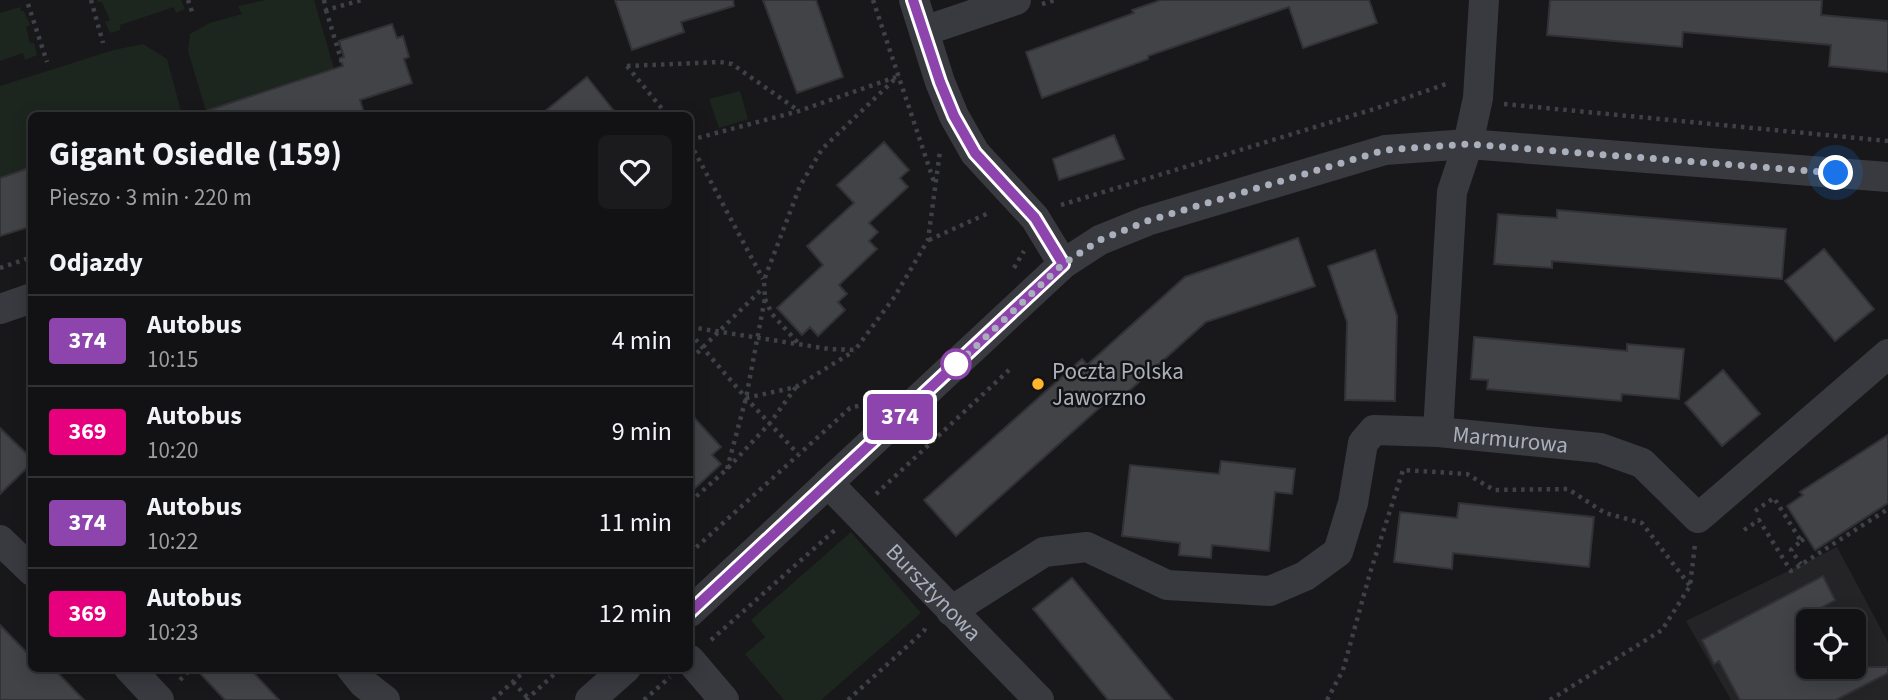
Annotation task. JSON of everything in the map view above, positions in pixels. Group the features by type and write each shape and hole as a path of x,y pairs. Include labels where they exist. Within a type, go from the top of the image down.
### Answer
{"street":[{"path":"914,0 954,116 975,153 1035,218 1063,264"},
{"name":"Marmurowa","path":"1485,0 1478,98 1468,144 1452,192 1438,432 1600,448 1642,463 1698,518"},
{"path":"923,31 1023,4"},
{"path":"693,609 1063,264 1100,240 1147,221 1385,150 1468,144 1888,177"},
{"path":"0,309 28,299"},
{"path":"1698,518 1888,354"},
{"path":"940,615 1044,552 1087,547 1167,585 1270,591 1305,576 1338,551 1353,503 1363,443 1374,430 1438,432"},
{"name":"Bursztynowa","path":"828,483 940,615 1039,700"},
{"path":"0,540 28,567"},
{"path":"133,672 159,700"},
{"path":"342,672 363,683 385,700"},
{"path":"590,700 622,672"},
{"path":"686,672 724,700"}],"path":[{"path":"91,0 103,43"},
{"path":"188,0 192,15"},
{"path":"324,0 343,66"},
{"path":"326,10 362,0"},
{"path":"873,0 936,186"},
{"path":"1023,4 1056,0"},
{"path":"28,4 47,62"},
{"path":"665,112 628,66 720,62 732,64 799,111"},
{"path":"693,140 799,111 898,76"},
{"path":"799,344 772,314 765,298 764,280 800,186 822,149 898,76"},
{"path":"1010,273 1024,250 1019,228 1052,208 1374,109 1451,82"},
{"path":"1478,98 1506,104 1888,141"},
{"path":"746,398 796,387 855,351 894,296 928,240 941,146"},
{"path":"693,147 764,280"},
{"path":"928,240 1002,207"},
{"path":"0,268 28,258"},
{"path":"693,357 763,288"},
{"path":"727,468 746,398 765,298"},
{"path":"693,327 855,351"},
{"path":"693,336 798,454"},
{"path":"693,497 727,468 769,423 796,387"},
{"path":"693,550 850,408 869,404 878,395"},
{"path":"1327,700 1343,670 1403,470 1467,474 1494,490 1568,489 1605,513 1642,523 1690,586"},
{"path":"1751,513 1774,498 1801,541"},
{"path":"1744,530 1759,520 1791,571 1888,509"},
{"path":"1550,700 1662,630 1690,586 1698,518"},
{"path":"1801,564 1791,550 1807,537"},
{"path":"848,700 940,615"},
{"path":"493,700 524,672"},
{"path":"513,682 527,699 555,672"},
{"path":"645,700 676,672"}],"shaded area":[{"path":"97,0 181,0 185,9 176,13 174,7 120,25 120,30 110,33 105,22 110,20 102,2"},
{"path":"266,0 314,0 334,69 206,111 188,51 190,34 210,23 242,14 238,6"},
{"path":"20,7 30,25 26,27 30,43 34,43 37,55 25,60 23,53 0,61 0,13"},
{"path":"143,44 167,59 181,112 28,112 28,168 0,178 0,86 114,50"},
{"path":"740,91 748,119 719,128 709,99"},
{"path":"851,532 921,613 821,700 784,700 745,654 765,637 751,620"},
{"path":"1837,547 1888,642 1888,700 1731,700 1686,621"}],"building":[{"path":"615,0 733,0 734,6 681,22 684,32 632,50"},
{"path":"763,0 816,0 843,77 797,93"},
{"path":"1161,0 1369,0 1377,23 1303,48 1289,7 1148,56 1148,59 1042,98 1026,52 1134,13 1132,10"},
{"path":"1550,0 1822,0 1821,15 1888,21 1888,72 1829,66 1831,45 1683,32 1682,47 1547,35"},
{"path":"392,24 397,38 403,36 409,57 404,59 412,83 360,100 364,112 206,112 343,66 340,58 344,57 339,41"},
{"path":"587,77 615,112 544,112"},
{"path":"1114,135 1124,159 1059,180 1053,159"},
{"path":"884,142 909,170 900,178 908,187 869,223 878,232 869,241 877,249 839,285 847,294 838,302 845,310 818,336 810,327 802,335 777,308 823,265 807,246 854,203 837,185"},
{"path":"28,168 28,227 0,236 0,178"},
{"path":"1557,210 1786,229 1782,279 1552,261 1552,268 1494,264 1498,214 1557,218"},
{"path":"1298,238 1315,286 1206,322 1121,398 1116,393 956,536 924,500 1082,359 1087,365 1185,277"},
{"path":"1824,249 1874,309 1835,341 1785,281"},
{"path":"1375,250 1397,316 1395,401 1345,400 1347,322 1328,266"},
{"path":"1474,337 1627,351 1627,344 1684,349 1679,399 1622,394 1621,401 1487,389 1488,380 1471,379"},
{"path":"1723,370 1760,414 1722,446 1685,403"},
{"path":"693,416 721,447 712,455 721,464 693,490"},
{"path":"0,428 28,455 28,467 0,494"},
{"path":"1888,435 1888,503 1815,550 1787,506 1803,495 1800,492"},
{"path":"1221,461 1295,469 1292,494 1275,492 1269,551 1212,545 1211,558 1179,555 1180,543 1122,536 1130,465 1219,474"},
{"path":"1459,503 1594,517 1589,567 1453,553 1452,569 1394,562 1400,512 1457,518"},
{"path":"1823,576 1835,600 1819,609 1796,609 1796,679 1866,679 1866,667 1888,667 1888,673 1836,700 1740,700 1719,661 1714,664 1702,640"},
{"path":"1072,578 1173,700 1108,700 1033,609"},
{"path":"0,625 28,654 28,672 57,672 84,700 0,700"},
{"path":"199,672 253,672 279,700 225,700"}],"bus line":[{"name":"374","path":"693,609 1063,264 1035,218 975,153 954,116 940,82 913,0"}],"place":[{"name":"Poczta Polska Jaworzno","path":"1038,384"}],"route":[{"path":"956,364 953,368 1063,264 1100,240 1147,221 1385,150 1468,144 1836,173"}]}
